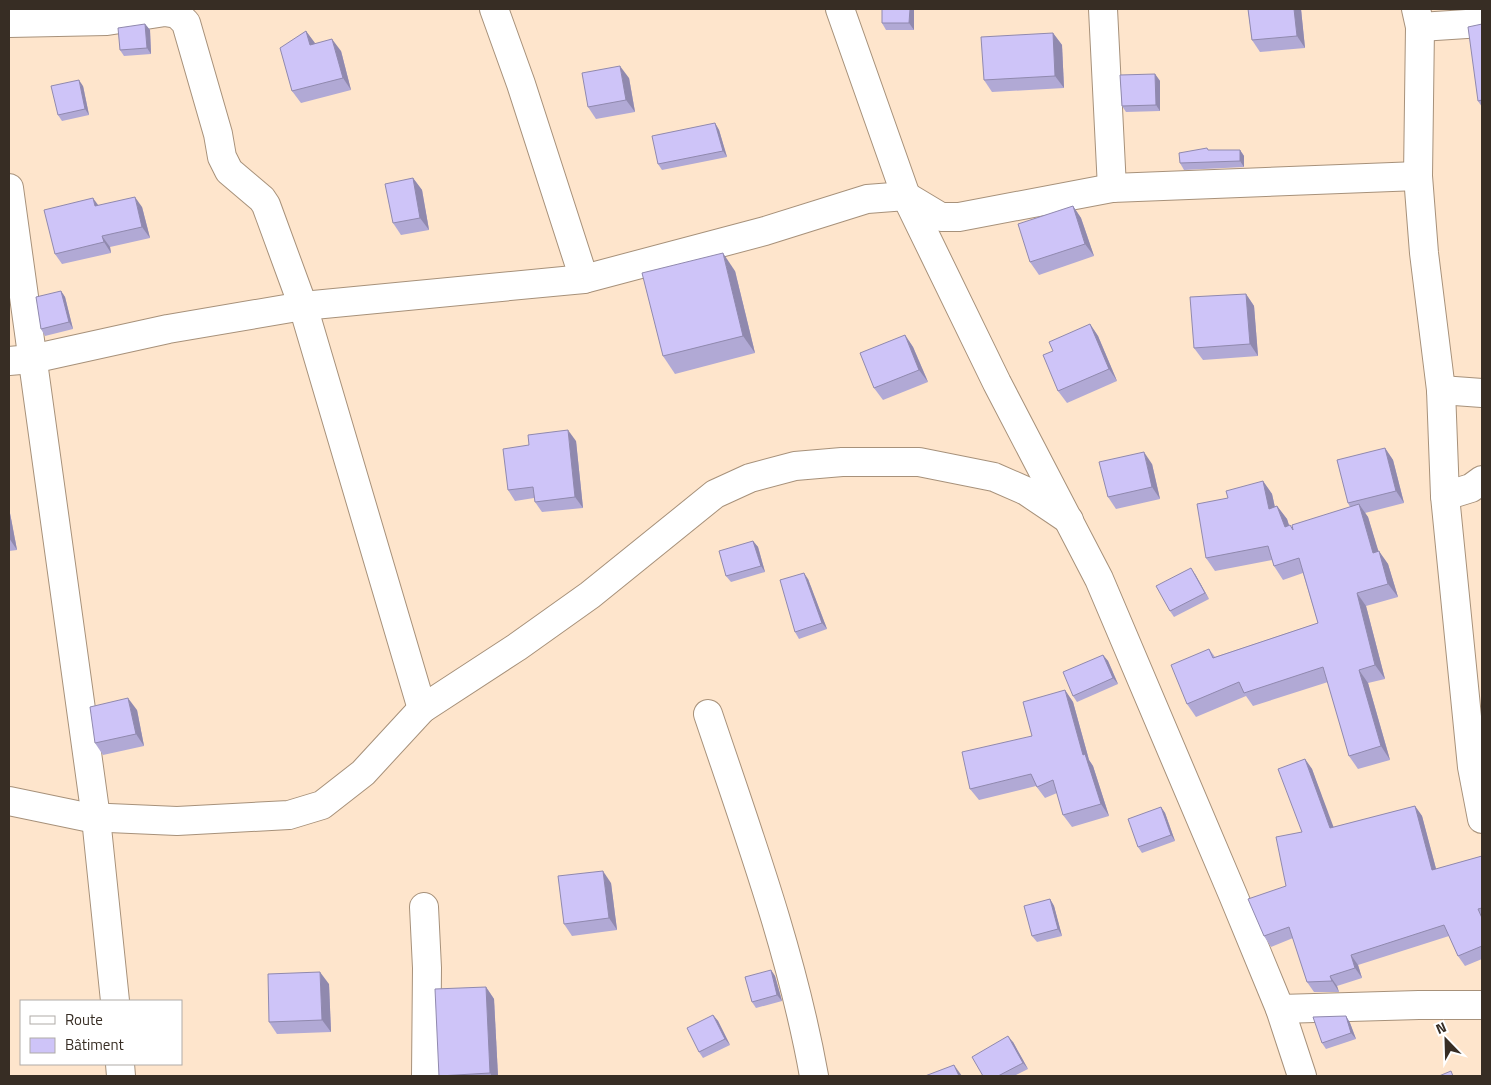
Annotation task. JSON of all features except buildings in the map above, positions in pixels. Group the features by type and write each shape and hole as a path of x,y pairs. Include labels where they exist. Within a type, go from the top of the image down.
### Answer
{"street":[{"path":"494,9 521,84 584,279"},
{"path":"840,9 906,196 996,383 1099,579 1280,1008 1302,1076"},
{"path":"1103,9 1112,188"},
{"path":"9,23 107,21 165,12 177,14 186,23 218,134 222,157 229,171 262,199 266,205 302,306 422,709"},
{"path":"1482,23 1418,18 1418,176 1424,253 1441,390 1444,496 1472,767 1482,819"},
{"path":"21,360 168,329 302,306 584,279 765,230 867,199 906,196 941,217 959,217 1112,188 1418,176"},
{"path":"9,188 21,360 96,818 115,1000"},
{"path":"1441,390 1482,393"},
{"path":"9,801 96,818 187,821 289,815 322,805 363,773 422,709 518,647 590,595 715,494 750,478 795,466 842,462 919,462 994,477 1026,491 1069,520"},
{"path":"1444,496 1471,488 1482,480"},
{"path":"708,714 747,830 803,1014 814,1076"},
{"path":"424,907 427,968 426,1076"},
{"path":"1280,1008 1420,1004 1482,1005"}]}
